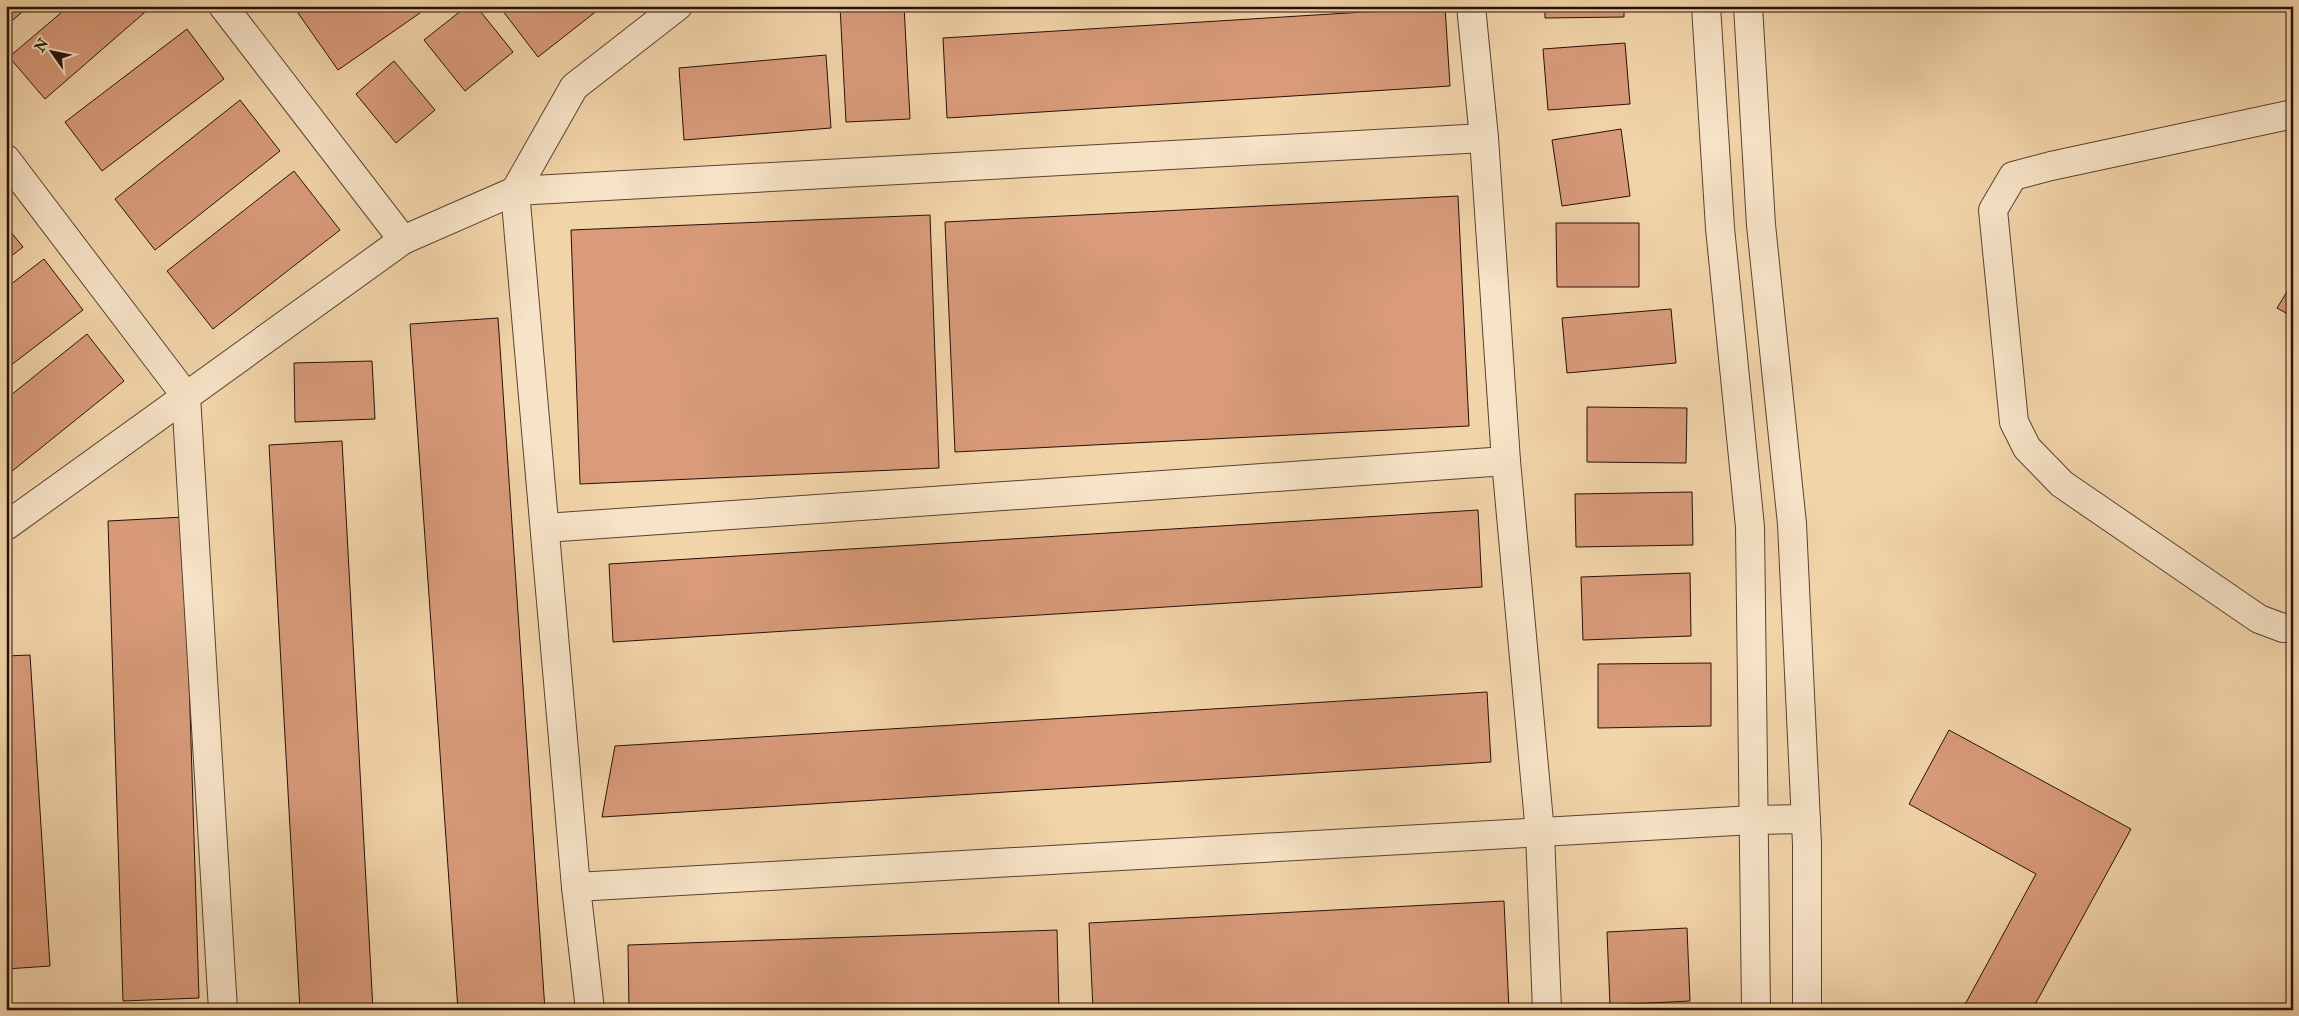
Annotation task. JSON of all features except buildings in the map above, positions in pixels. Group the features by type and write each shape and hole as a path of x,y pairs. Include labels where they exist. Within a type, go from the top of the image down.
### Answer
{"street":[{"path":"223,6 403,240"},
{"path":"590,1010 576,887 514,191 574,87 678,6"},
{"path":"1471,6 1484,138 1506,461 1540,833 1546,1010"},
{"path":"1706,6 1720,228 1750,527 1756,1010"},
{"path":"1748,6 1761,225 1792,524 1806,819 1807,1010"},
{"path":"2293,114 2060,164 2013,176 1993,210 2014,422 2027,448 2062,484 2259,619 2283,628 2293,627"},
{"path":"6,526 403,240 514,191 1484,138"},
{"path":"6,159 186,396 223,1010"},
{"path":"545,528 1506,461"},
{"path":"576,887 1753,820 1806,819"}]}
